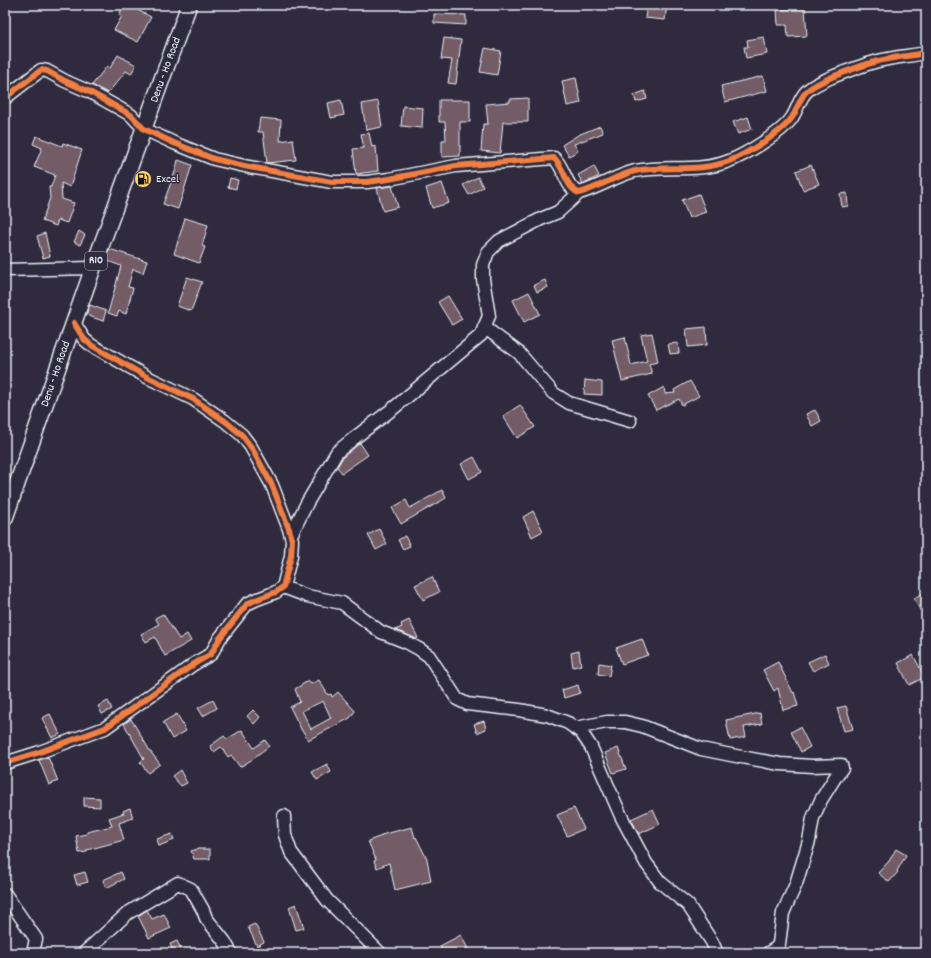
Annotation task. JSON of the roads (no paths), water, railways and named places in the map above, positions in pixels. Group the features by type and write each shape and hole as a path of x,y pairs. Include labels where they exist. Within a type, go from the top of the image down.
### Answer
{"main road":[{"name":"Denu - Ho Road","path":"5,518 93,268 189,5"}],"street":[{"path":"291,535 307,503 337,452 352,438 395,407 482,335 489,316 483,279 483,265 488,252 499,241 541,219 558,212 578,193 607,181 634,172 651,169 704,167 728,162 753,148 787,124 803,95 816,84 879,61 926,53"},
{"path":"5,98 41,70 48,71 65,82 90,92 131,115 144,128 174,143 214,158 249,167 332,182 367,182 456,166 554,158 559,162 575,192 578,193"},
{"path":"5,270 93,268"},
{"path":"5,763 105,728 210,654 220,638 247,604 276,592 283,587 291,556 291,535 272,485 252,447 242,435 225,421 193,399 147,377 91,345 84,339 74,322"},
{"path":"484,327 519,353 553,393 569,402 630,421"},
{"path":"283,587 307,596 342,603 381,632 419,649 429,656 457,698 467,704 547,715 568,723 581,732 591,747 621,816 646,863 660,882 688,906 712,942 717,953"},
{"path":"575,728 608,722 625,722 642,726 701,749 780,764 841,766 842,768 821,800 813,818 809,841 796,884 783,913 778,944 776,948 768,953"},
{"path":"284,816 285,835 291,852 327,900 380,953"},
{"path":"84,953 128,913 178,883 191,889 206,918 225,942 231,953"},
{"path":"5,894 36,939 41,953"},
{"path":"33,953 36,939"}],"place":[{"name":"Excel","path":"143,179"}]}
